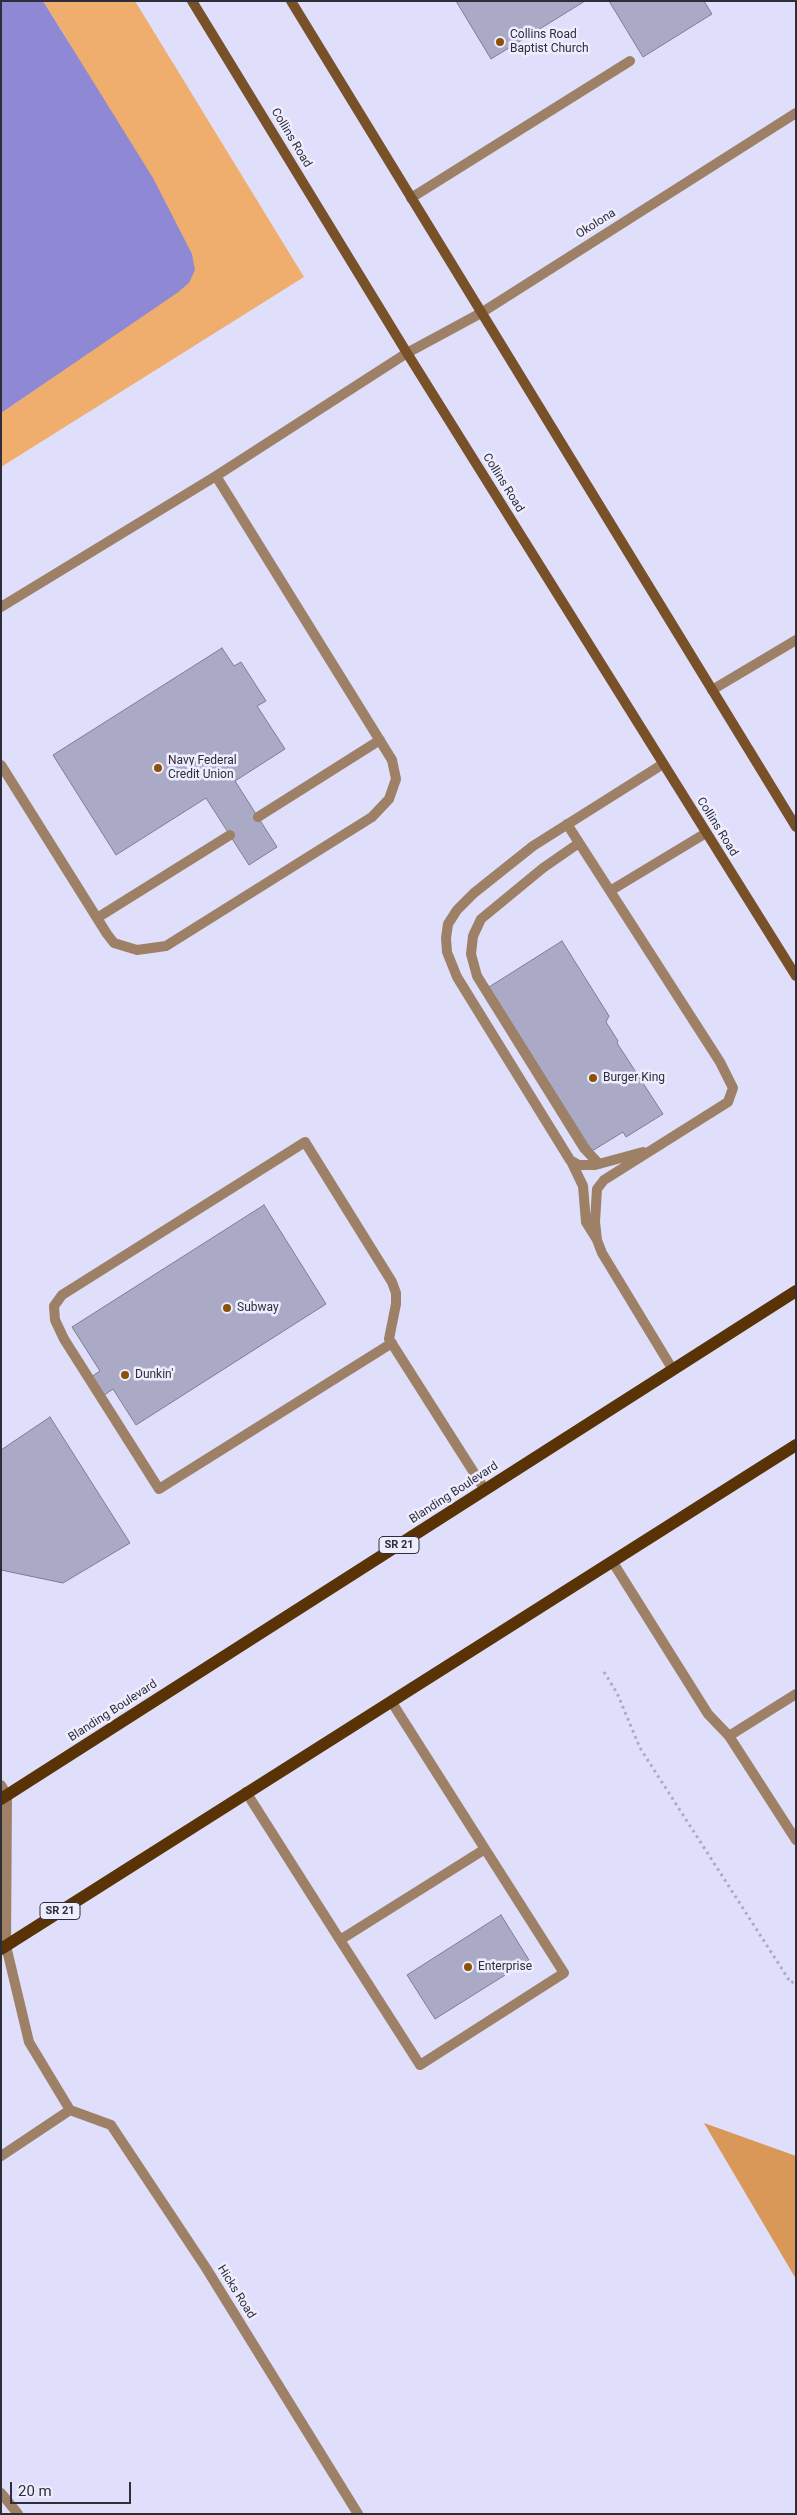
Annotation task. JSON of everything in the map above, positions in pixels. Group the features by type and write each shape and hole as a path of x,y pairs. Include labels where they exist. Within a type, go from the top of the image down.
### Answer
{"main road":[{"name":"Collins Road","path":"192,1 407,353 796,976"},
{"path":"291,1 796,827"},
{"name":"Blanding Boulevard","path":"3,1793 485,1490 796,1291"},
{"name":"SR 21","path":"3,1945 796,1445"}],"street":[{"path":"411,198 630,61"},
{"name":"Okolona","path":"1,607 216,476 407,353 481,313 796,113"},
{"path":"1,765 96,918 114,943 125,948 145,949 166,946 372,817 389,799 395,788 395,769 380,740 216,476"},
{"path":"712,690 796,640"},
{"path":"258,817 380,740"},
{"path":"663,764 533,846 474,893 457,910 448,924 446,938 447,952 457,977 570,1160 583,1186 586,1222 597,1240 607,1264 673,1370"},
{"path":"566,824 720,1062 733,1088 732,1096 728,1102 600,1184 595,1210 597,1240"},
{"path":"610,891 706,833"},
{"path":"96,918 230,835"},
{"path":"579,843 543,868 481,919 473,936 471,954 477,976 584,1148 599,1164"},
{"path":"392,1344 159,1489 64,1339 55,1320 54,1306 62,1295 305,1142 392,1282 396,1293 389,1334 392,1344 485,1490"},
{"path":"570,1160 579,1165 599,1164 651,1151"},
{"path":"612,1561 708,1714 730,1736 796,1840"},
{"path":"730,1736 796,1694"},
{"path":"246,1792 420,2065 564,1973 391,1700"},
{"path":"1,2156 70,2110 29,2042 3,1945 3,1793"},
{"path":"340,1940 485,1849"},
{"name":"Hicks Road","path":"70,2110 111,2125 206,2268 358,2514"},
{"path":"1,2493 18,2514"}],"path":[{"path":"604,1672 617,1694 640,1748 791,1983 796,1980"}],"shaded area":[{"path":"1,1 43,1 153,178 192,254 195,270 189,283 177,293 1,413"},
{"path":"43,1 135,1 304,277 1,467 1,413 189,283 68,41"},
{"path":"704,2123 796,2156 796,2279"}],"building":[{"name":"Collins Road Baptist Church","path":"456,1 585,1 491,59"},
{"name":"Collins Road Baptist Church","path":"609,1 704,1 712,14 643,57"},
{"name":"Navy Federal Credit Union","path":"222,648 234,666 241,662 266,701 257,706 285,749 235,781 277,847 249,865 206,798 116,855 53,755"},
{"name":"Burger King","path":"562,941 609,1016 606,1022 618,1041 617,1043 663,1114 626,1137 623,1132 592,1151 489,987"},
{"path":"264,1205 326,1304 136,1425 113,1389 103,1396 91,1377 100,1371 72,1327"},
{"path":"50,1417 130,1543 63,1583 1,1570 1,1450"},
{"name":"Enterprise","path":"501,1915 529,1960 435,2019 407,1975"}],"place":[{"name":"Collins Road Baptist Church","path":"500,42"},
{"name":"Navy Federal Credit Union","path":"158,768"},
{"name":"Burger King","path":"593,1078"},
{"name":"Subway","path":"227,1308"},
{"name":"Dunkin'","path":"125,1375"},
{"name":"Enterprise","path":"468,1967"}]}
